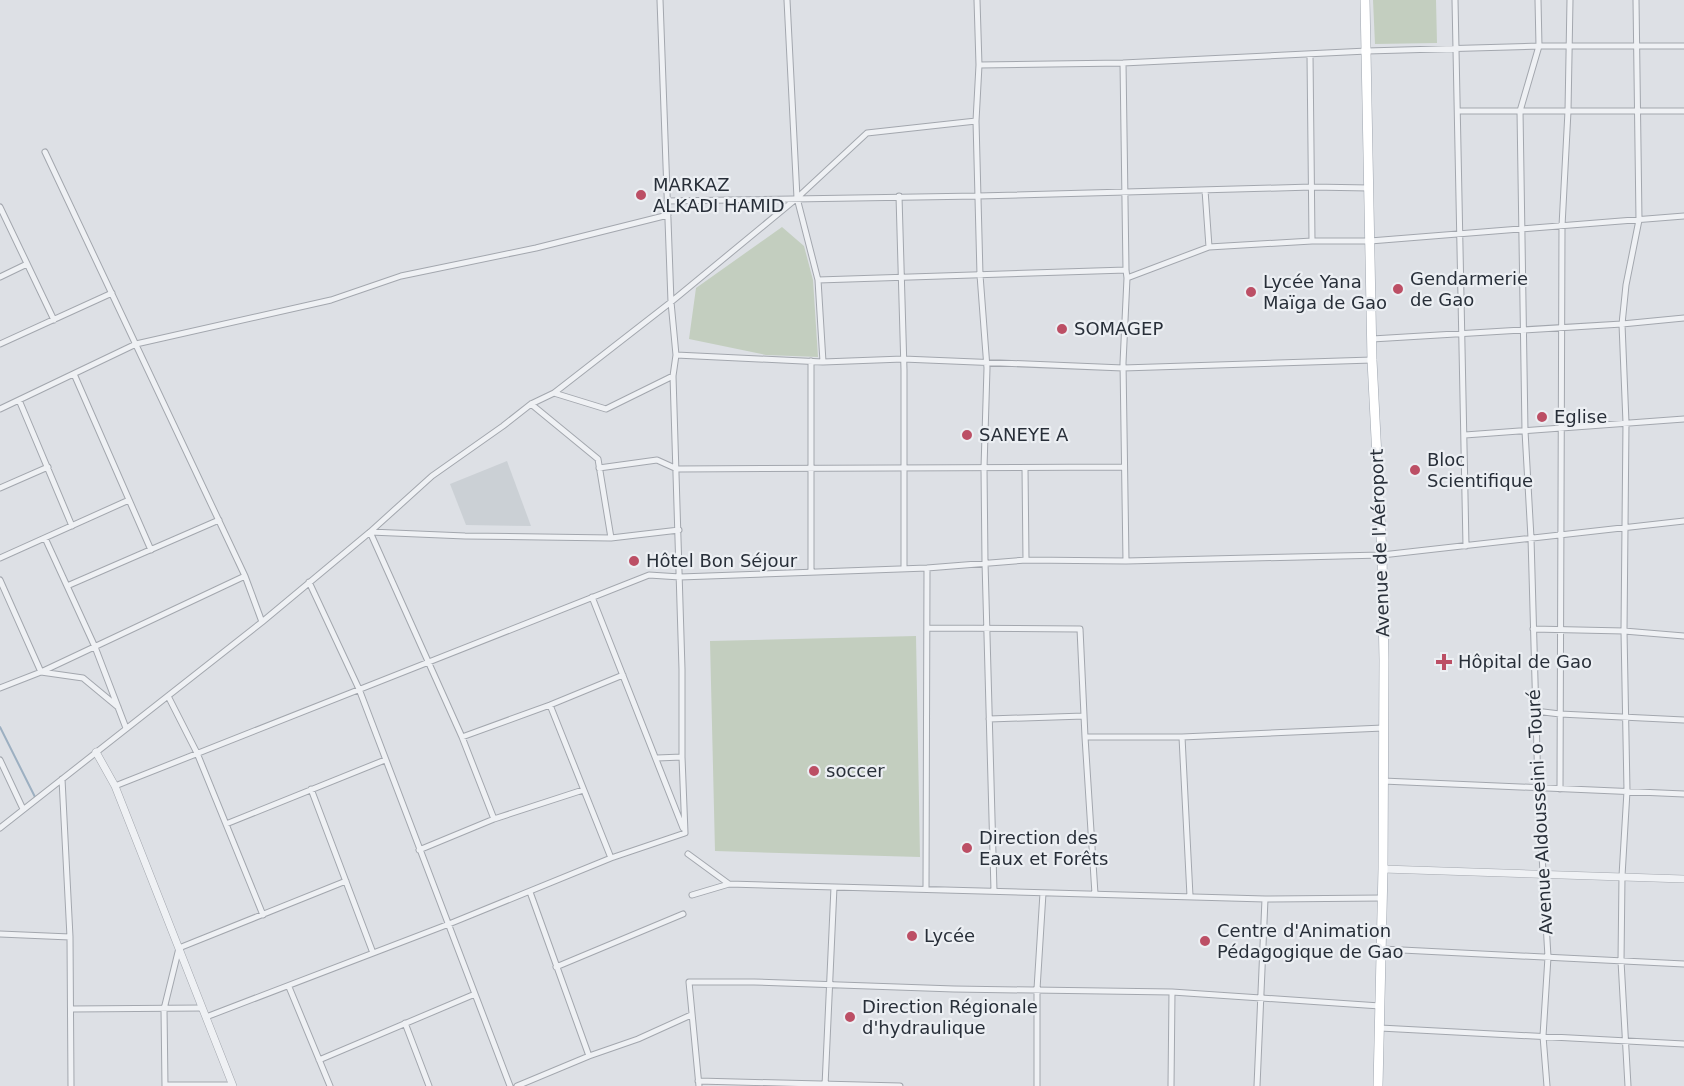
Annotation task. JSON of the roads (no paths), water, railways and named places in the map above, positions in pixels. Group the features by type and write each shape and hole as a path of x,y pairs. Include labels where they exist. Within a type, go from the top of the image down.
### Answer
{"main road":[{"name":"Avenue de l'Aéroport","path":"1365,0 1372,360 1382,555 1383,869 1378,1086"}],"street":[{"path":"660,0 671,302 676,355 673,376 679,531 685,833"},
{"path":"787,0 797,198 818,280 823,362"},
{"path":"977,0 979,65 976,121 980,275 986,364 985,562 993,891"},
{"path":"1455,0 1466,546"},
{"name":"Avenue Aldousseini o Touré","path":"1538,0 1539,46 1520,111 1525,431 1531,538 1538,787 1548,957 1543,1036 1547,1086"},
{"path":"1560,789 1562,226 1568,111 1570,0"},
{"path":"1628,1086 1621,961 1622,876 1627,790 1624,631 1626,423 1622,324 1626,285 1639,220 1636,0"},
{"path":"979,65 1123,63 1367,51 1539,46 1684,46"},
{"path":"1310,55 1312,241"},
{"path":"1123,63 1127,278 1123,368 1126,561"},
{"path":"1458,111 1684,111"},
{"path":"0,828 262,622 370,532 432,476 531,404 554,393 671,302 797,198 867,133 976,121"},
{"path":"45,152 245,576 262,622"},
{"path":"667,201 1312,187 1370,189"},
{"path":"1205,190 1209,247"},
{"path":"899,196 903,359 904,569"},
{"path":"0,207 54,320"},
{"path":"0,409 136,344 321,303 401,276 536,248 668,215"},
{"path":"1127,278 1209,247 1312,241 1371,241 1684,216"},
{"path":"0,277 27,264"},
{"path":"818,280 1126,270"},
{"path":"0,345 112,293"},
{"path":"1372,339 1622,324 1684,318"},
{"path":"676,355 823,362 903,359 1123,368 1372,360"},
{"path":"811,361 811,572"},
{"path":"74,374 151,549"},
{"path":"554,393 606,410 673,376"},
{"path":"19,400 72,526"},
{"path":"531,404 597,459 611,538"},
{"path":"1465,435 1684,418"},
{"path":"599,468 657,460 676,469 1123,467"},
{"path":"0,488 48,467"},
{"path":"1025,468 1026,560"},
{"path":"0,558 129,500"},
{"path":"67,586 219,520"},
{"path":"115,786 649,574 680,577 904,569 1026,560 1126,561 1382,555 1684,521"},
{"path":"370,532 611,538 679,531"},
{"path":"370,532 462,737 494,819"},
{"path":"45,538 94,647 126,729"},
{"path":"926,888 927,568"},
{"path":"0,688 41,672 245,576"},
{"path":"0,580 41,672"},
{"path":"309,582 359,689 510,1086"},
{"path":"592,597 685,833"},
{"path":"927,628 1080,629 1095,894"},
{"path":"1533,629 1561,628 1684,636"},
{"path":"41,672 83,678 119,708"},
{"path":"462,737 623,675"},
{"path":"168,696 197,753 263,915"},
{"path":"550,705 611,858"},
{"path":"1535,711 1684,720"},
{"path":"989,719 1084,716"},
{"path":"1085,737 1182,737 1383,728"},
{"path":"1182,737 1190,896"},
{"path":"96,752 115,786 179,948 202,1008 233,1085 165,1086 164,1010 179,948"},
{"path":"657,758 682,757"},
{"path":"0,760 23,809"},
{"path":"226,824 385,760"},
{"path":"62,779 70,937 71,1086"},
{"path":"1383,781 1684,794"},
{"path":"311,789 373,953"},
{"path":"419,850 494,819 583,790"},
{"path":"206,1017 449,924 611,858 685,833"},
{"path":"688,854 729,884"},
{"path":"1383,869 1684,879"},
{"path":"179,948 346,881"},
{"path":"692,895 729,884 1265,899 1382,898"},
{"path":"825,1085 834,887"},
{"path":"530,891 589,1056"},
{"path":"1037,1086 1038,989 1043,893"},
{"path":"1257,1086 1265,899"},
{"path":"556,967 683,914"},
{"path":"0,934 70,937"},
{"path":"1382,949 1684,964"},
{"path":"900,1086 699,1084 689,982 1172,992 1380,1005"},
{"path":"288,987 330,1086"},
{"path":"1171,1086 1172,992"},
{"path":"319,1060 475,994"},
{"path":"71,1009 202,1008"},
{"path":"517,1086 589,1056 638,1040 691,1015"},
{"path":"405,1023 429,1086"},
{"path":"1380,1028 1684,1044"}],"waterway":[{"path":"0,727 36,799"}],"place":[{"name":"MARKAZ ALKADI HAMID","path":"641,195"},
{"name":"Gendarmerie de Gao","path":"1398,289"},
{"name":"Lycée Yana Maïga de Gao","path":"1251,292"},
{"name":"SOMAGEP","path":"1062,329"},
{"name":"Eglise","path":"1542,417"},
{"name":"SANEYE A","path":"967,435"},
{"name":"Bloc Scientifique","path":"1415,470"},
{"name":"Hôtel Bon Séjour","path":"634,561"},
{"name":"Hôpital de Gao","path":"1444,662"},
{"name":"soccer","path":"814,771"},
{"name":"Direction des Eaux et Forêts","path":"967,848"},
{"name":"Lycée","path":"912,936"},
{"name":"Centre d'Animation Pédagogique de Gao","path":"1205,941"},
{"name":"Direction Régionale d'hydraulique","path":"850,1017"}]}
